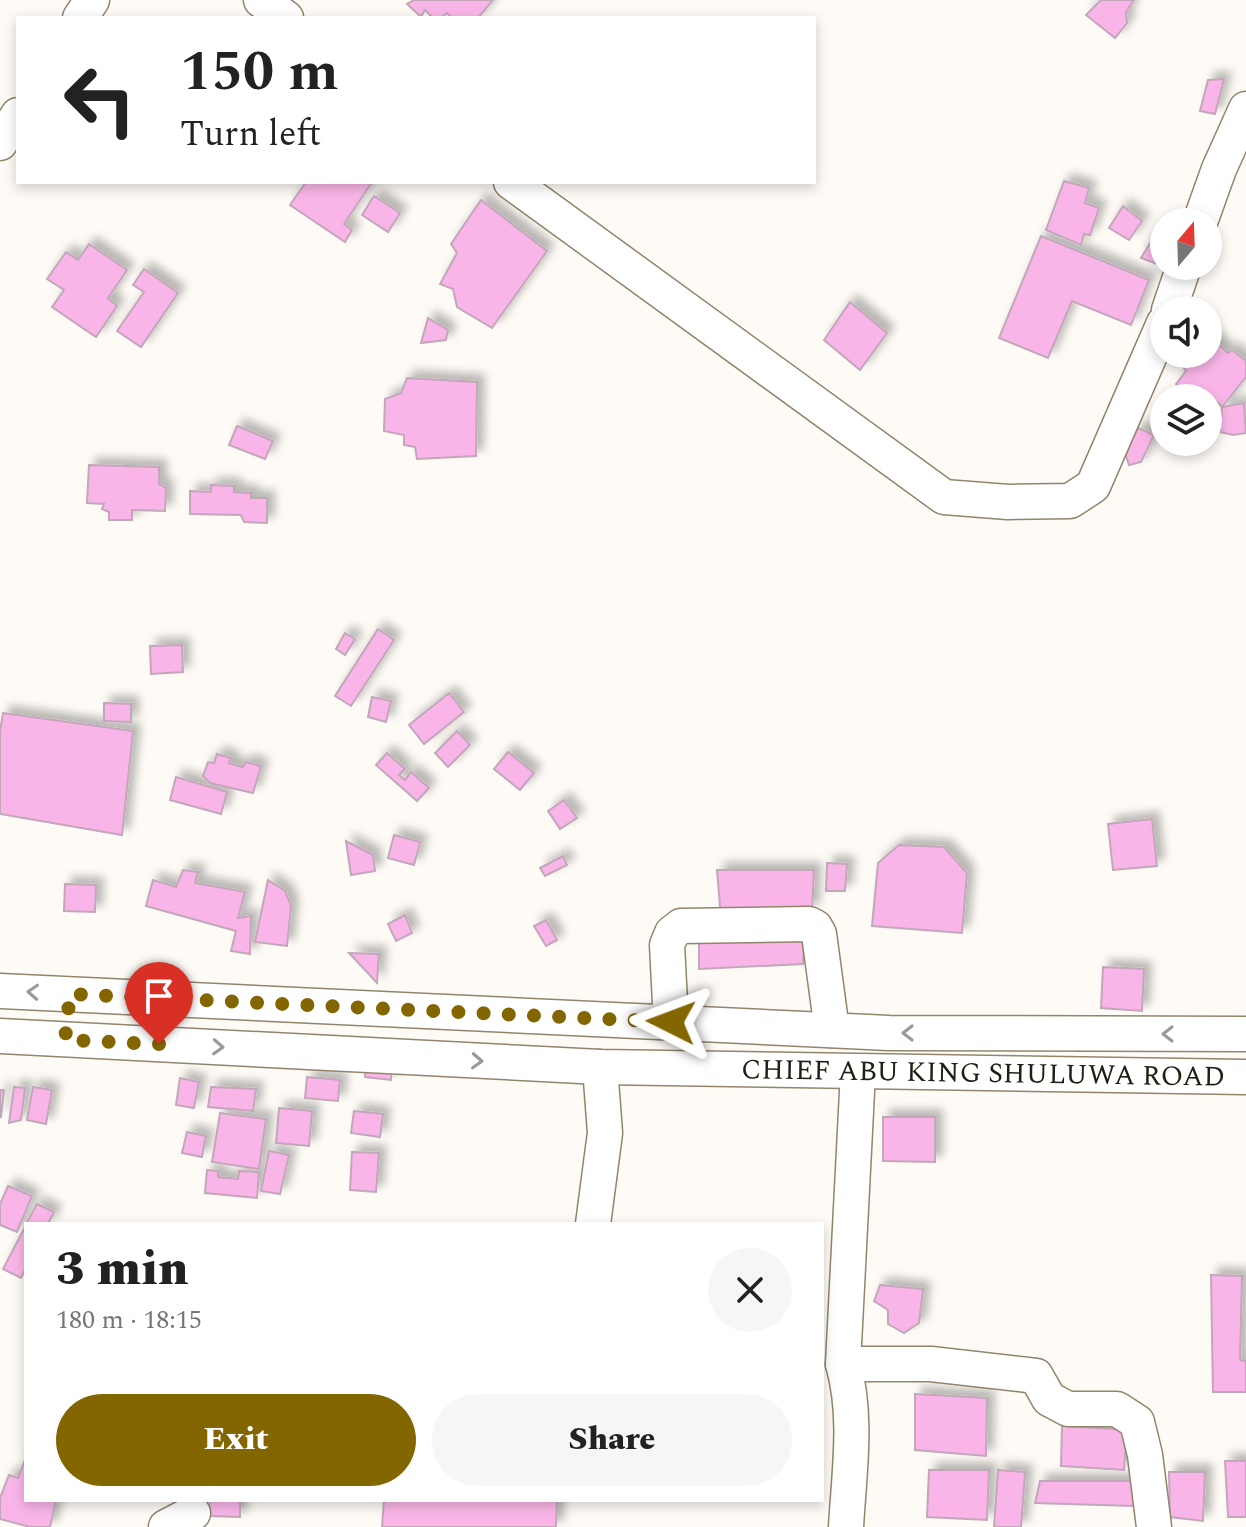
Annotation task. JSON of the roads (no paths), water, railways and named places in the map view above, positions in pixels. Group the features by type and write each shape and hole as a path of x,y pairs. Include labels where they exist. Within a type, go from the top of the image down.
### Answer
{"street":[{"path":"261,0 283,16"},
{"path":"1205,208 1246,109"},
{"path":"0,143 16,118"},
{"path":"514,184 944,497 1008,502 1070,501 1093,486 1150,355"},
{"path":"671,1022 667,945 672,933 681,926 809,924 819,934 832,1030"},
{"path":"0,991 889,1033 1246,1034"},
{"path":"65,1040 70,994"},
{"name":"CHIEF ABU KING SHULUWA ROAD","path":"0,1036 600,1067 1246,1077"},
{"path":"593,1222 605,1133 600,1067"},
{"path":"846,1527 852,1409 843,1364 858,1072"},
{"path":"843,1364 931,1364 1036,1376 1049,1399 1068,1409 1117,1409 1137,1422 1145,1455 1154,1527"}]}
